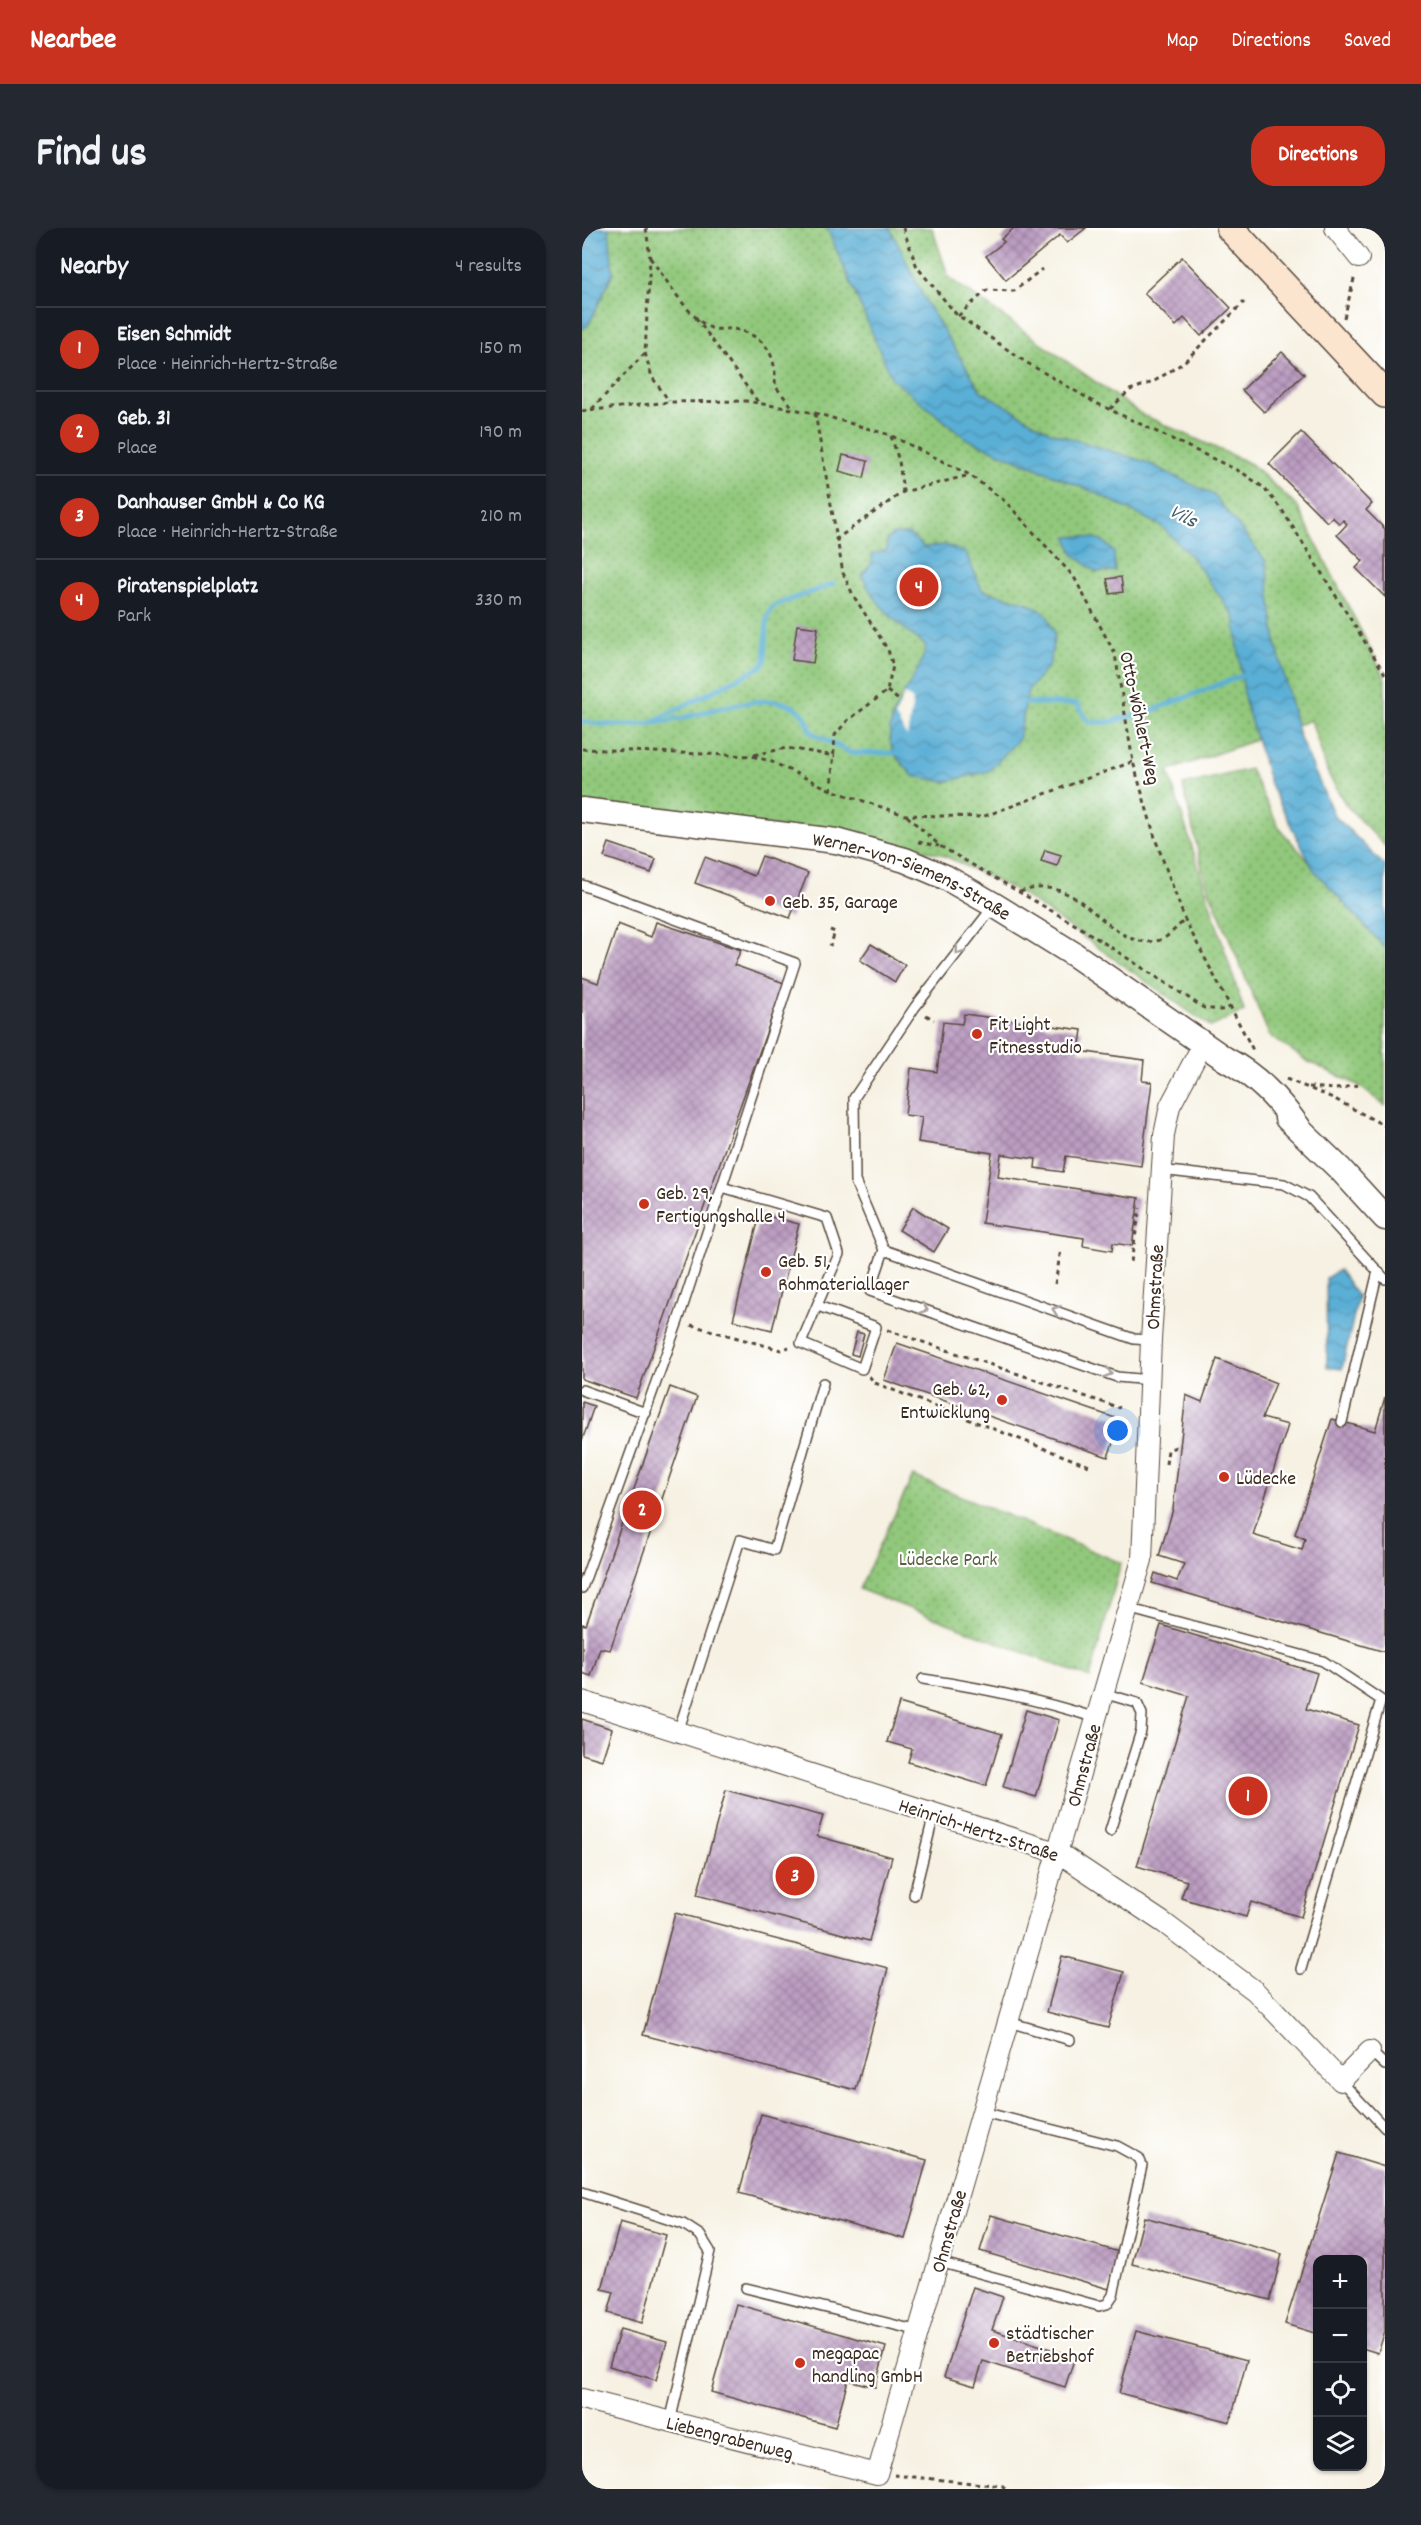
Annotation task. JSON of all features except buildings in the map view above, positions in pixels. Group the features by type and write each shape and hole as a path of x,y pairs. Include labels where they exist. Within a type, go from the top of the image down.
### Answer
{"main road":[{"path":"1230,228 1385,394"}],"street":[{"path":"1335,228 1359,258"},
{"name":"Werner-von-Siemens-Straße","path":"582,810 836,841 905,860 945,877 1075,955 1247,1072 1277,1098 1299,1128 1385,1218"},
{"name":"Ohmstraße","path":"877,2474 1059,1853 1142,1560 1160,1170 1170,1106 1203,1044"},
{"name":"Heinrich-Hertz-Straße","path":"582,1701 1059,1853 1164,1923 1255,1991 1341,2081"},
{"path":"1341,2081 1370,2051"},
{"name":"Liebengrabenweg","path":"582,2399 877,2474"}],"lane":[{"path":"582,885 795,963 646,1413 582,1588"},
{"path":"994,905 915,1007 854,1098 855,1181 884,1250 870,1291 1117,1377 1150,1380"},
{"path":"1160,1170 1284,1184 1309,1197 1385,1280"},
{"path":"722,1187 828,1218 839,1254 801,1343 862,1369 881,1328 818,1306"},
{"path":"884,1250 1134,1340 1151,1340"},
{"path":"1342,1422 1378,1272"},
{"path":"678,1732 740,1540 774,1550 824,1383"},
{"path":"582,1389 646,1413"},
{"path":"1127,1608 1323,1662 1381,1700 1301,1969"},
{"path":"923,1679 988,1688 1035,1698 1096,1718"},
{"path":"1103,1693 1137,1702 1142,1714 1141,1731 1110,1831"},
{"path":"914,1894 934,1814"},
{"path":"1009,2022 1070,2040"},
{"path":"1370,2051 1385,2065"},
{"path":"1341,2081 1385,2127"},
{"path":"939,2262 1100,2306 1107,2304 1113,2295 1142,2165 1139,2158 1117,2146 983,2112"},
{"path":"582,2192 683,2224 700,2235 710,2251 670,2421"},
{"path":"746,2288 919,2331"}],"path":[{"path":"646,228 650,258 645,353 652,377 670,402"},
{"path":"903,228 917,267 958,315 1024,361 1110,409 1243,472 1264,488 1282,510 1385,674"},
{"path":"650,258 759,403"},
{"path":"1342,325 1359,258"},
{"path":"958,315 987,290 1014,291 1042,269"},
{"path":"1110,409 1130,390 1153,382 1184,363 1244,302"},
{"path":"693,314 711,328 734,329 758,338 772,353 776,368 775,386 794,409"},
{"path":"591,410 645,353"},
{"name":"Otto-Wöhlert-Weg","path":"582,411 670,402 746,401 815,413 891,435 970,475 1006,502 1074,577 1115,654 1132,762 1156,841 1185,920 1256,1056"},
{"path":"815,413 843,573 853,595 888,650 892,666 886,691 838,729 831,790"},
{"path":"891,435 899,461 903,492"},
{"path":"836,540 903,492 970,475"},
{"path":"886,691 900,701"},
{"path":"752,756 787,748 835,755"},
{"path":"582,749 752,756 770,761 831,790 905,815 982,817 1132,762"},
{"path":"905,815 940,846 1019,892 1204,1008 1221,1010 1232,1007"},
{"path":"1019,892 1035,886 1054,888 1084,902 1112,927 1136,940 1161,939 1185,920"},
{"path":"830,930 835,933 830,946"},
{"path":"1282,1078 1333,1098 1385,1126"},
{"path":"1304,1086 1336,1089 1359,1085"},
{"path":"1131,1262 1140,1207"},
{"path":"1055,1284 1061,1249"},
{"path":"896,1300 881,1328 1119,1408"},
{"path":"696,1326 781,1350 801,1343"},
{"path":"862,1369 875,1383 1092,1467"},
{"path":"877,2474 1003,2486 1005,2489"}],"green space":[{"path":"582,228 932,228 949,278 1141,414 1251,464 1297,506 1385,678 1385,846 1346,805 1328,774 1311,720 1168,771 1244,1011 1211,1027 1019,892 941,854 837,834 582,803"},
{"path":"1250,769 1280,829 1385,948 1385,1106 1358,1085 1307,1061 1269,1035 1204,877 1183,785"},
{"name":"Lüdecke Park","path":"913,1476 1121,1563 1090,1678 859,1589"}],"water":[{"path":"582,228 609,228 613,273 588,326 582,329"},
{"name":"Vils","path":"827,228 890,228 926,302 981,391 1050,432 1146,462 1214,495 1266,561 1276,643 1299,736 1334,815 1385,866 1385,948 1313,869 1270,784 1245,702 1234,616 1191,556 1161,526 1098,494 967,439 892,379"},
{"path":"893,534 909,534 924,547 946,545 966,553 982,590 1025,602 1046,613 1055,634 1049,666 1028,690 1019,739 989,771 946,782 913,776 895,754 890,741 890,727 894,713 916,672 926,646 881,606 862,575 872,563 872,554 887,550 887,539"},
{"path":"1083,536 1102,540 1114,552 1115,571 1096,572 1073,554 1067,537"},
{"path":"1339,1270 1358,1297 1342,1369 1327,1367 1326,1278"}],"pier":[{"path":"904,694 913,700 907,737 895,716"}],"waterway":[{"path":"654,721 760,667 765,661 767,618 773,606 833,584"},
{"path":"1026,703 1077,704 1089,722 1109,722 1148,712 1246,674"},
{"path":"582,721 616,725 651,723 751,702 772,701 790,705 803,715 811,732 851,753 895,753"}],"place":[{"name":"Piratenspielplatz","path":"919,587"},
{"name":"Geb. 35, Garage","path":"770,901"},
{"name":"Fit Light Fitnesstudio","path":"977,1034"},
{"name":"Geb. 29, Fertigungshalle 4","path":"644,1204"},
{"name":"Geb. 51, Rohmateriallager","path":"766,1272"},
{"name":"Geb. 62, Entwicklung","path":"1002,1400"},
{"name":"Lüdecke","path":"1224,1477"},
{"name":"Geb. 31","path":"642,1510"},
{"name":"Eisen Schmidt","path":"1248,1796"},
{"name":"Danhauser GmbH & Co KG","path":"795,1876"},
{"name":"städtischer Betriebshof","path":"994,2343"},
{"name":"megapac handling GmbH","path":"800,2363"}]}
